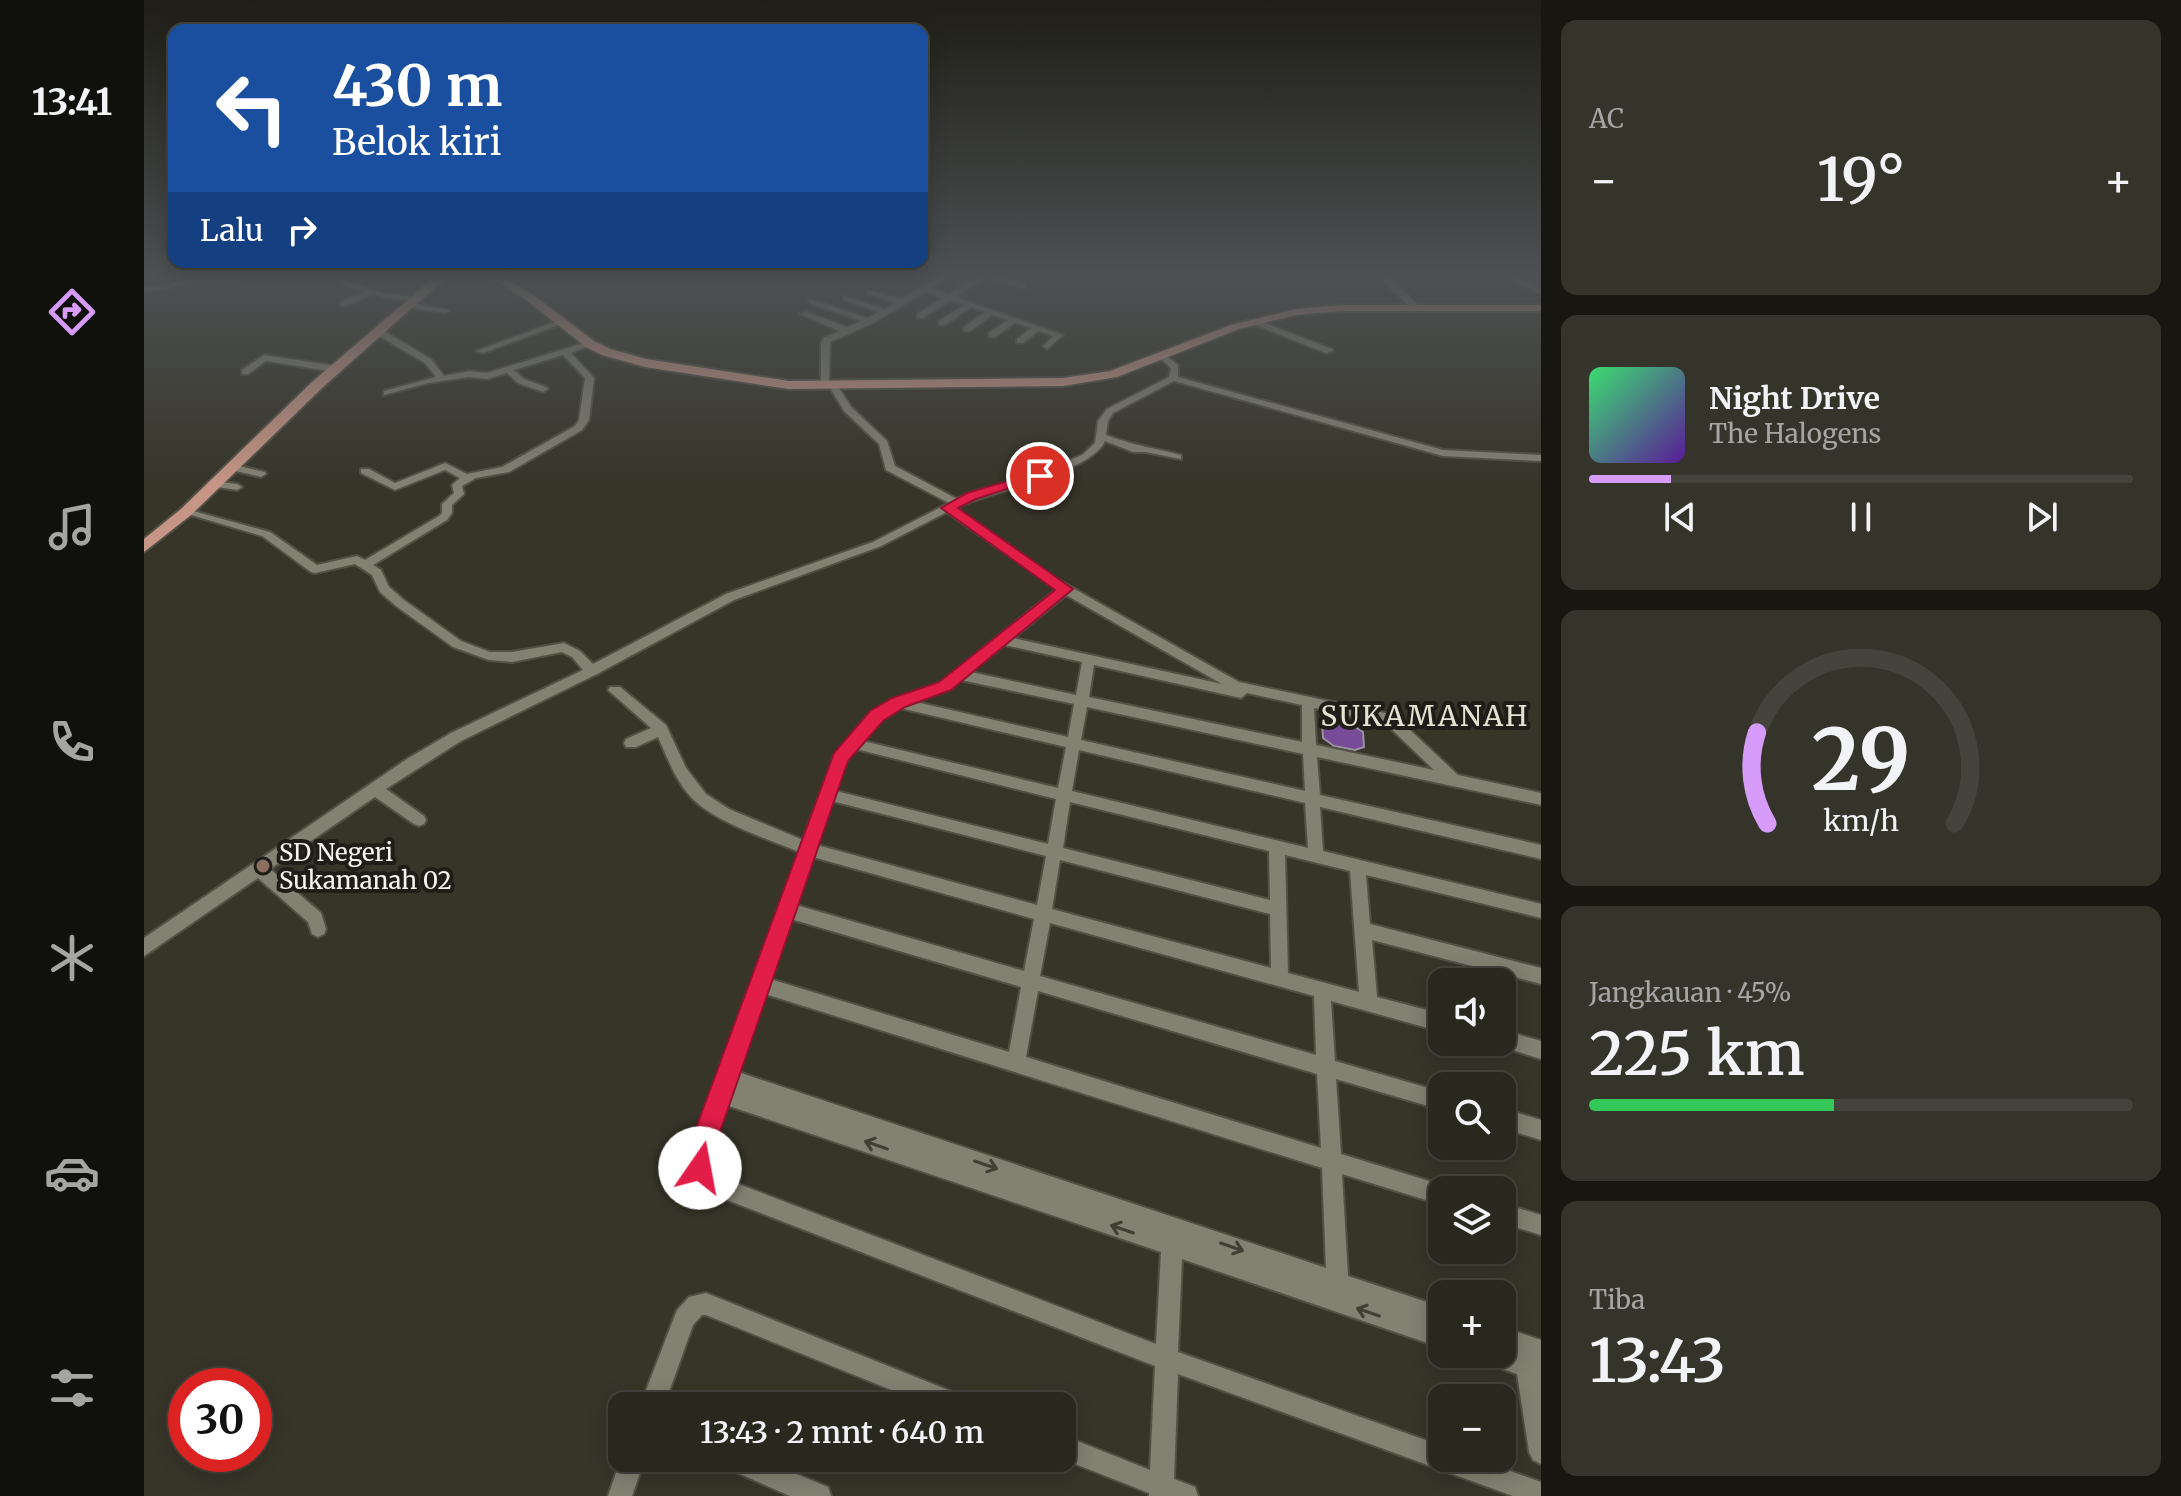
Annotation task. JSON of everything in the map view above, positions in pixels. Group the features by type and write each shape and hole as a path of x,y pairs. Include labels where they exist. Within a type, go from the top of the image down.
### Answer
{"main road":[{"path":"144,547 186,512 364,345"},
{"path":"592,345 621,358 645,363 780,385 829,385 1063,382 1113,374 1190,345"}],"street":[{"path":"401,345 428,361 442,379"},
{"path":"480,351 498,345"},
{"path":"387,393 419,383 472,374 484,377 588,345"},
{"path":"825,345 829,385 847,409 884,443 890,468 952,506 1081,603 1210,677 1213,687"},
{"path":"1313,345 1329,351"},
{"path":"366,565 443,518 447,513 447,504 459,494 457,485 467,478 505,470 579,428 584,420 590,378 566,353"},
{"path":"1161,355 1175,367 1173,378"},
{"path":"245,372 264,358 336,369"},
{"path":"509,370 521,381 543,389"},
{"path":"144,948 456,737 592,671 716,603 877,544 981,493 1030,480 1086,457 1097,448 1103,421 1110,411 1173,378 1443,453 1541,458"},
{"path":"419,383 425,392"},
{"path":"1101,436 1133,449 1177,457"},
{"path":"365,471 395,487 445,466 467,478"},
{"path":"231,467 261,474"},
{"path":"214,484 237,487"},
{"path":"186,512 266,534 315,569 353,559 366,565 377,573 384,589 394,598 457,644 489,656 512,657 564,647 576,654 592,671"},
{"path":"1065,589 961,675 933,692 898,703 876,716 840,758 698,1158 703,1175 712,1183 1167,1359 1541,1494"},
{"path":"1065,589 1236,686 1389,719 1453,780"},
{"path":"1003,640 1386,725 1437,776"},
{"path":"1016,1064 1089,658"},
{"path":"961,675 1541,799"},
{"path":"615,690 661,729 680,771 701,798 724,813 807,849 1428,1019"},
{"path":"898,703 1541,852"},
{"path":"1307,708 1316,856"},
{"path":"631,743 661,729"},
{"path":"851,743 1541,911"},
{"path":"375,789 419,820"},
{"path":"826,794 1278,909"},
{"path":"1277,847 1280,979"},
{"path":"1357,866 1369,1003"},
{"path":"259,869 315,918 318,929"},
{"path":"786,910 1428,1097"},
{"path":"1363,930 1541,976"},
{"path":"760,984 1428,1191"},
{"path":"1322,990 1339,1293"},
{"path":"1516,1043 1541,1050"},
{"path":"723,1085 1339,1293 1428,1331"},
{"path":"1516,1122 1541,1130"},
{"path":"1516,1217 1541,1225"},
{"path":"1161,1491 1172,1236"},
{"path":"1339,1293 1428,1315"},
{"path":"657,1392 685,1318 691,1309 706,1304 925,1392"},
{"path":"1527,1354 1541,1452"},
{"path":"1076,1453 1161,1491 1186,1496"},
{"path":"620,1496 628,1472"},
{"path":"763,1472 819,1496"}],"building":[{"path":"1329,717 1346,721 1363,732 1364,747 1355,750 1334,746 1323,738 1322,723"}],"place":[{"name":"SD Negeri Sukamanah 02","path":"263,866"}],"district":[{"name":"SUKAMANAH","path":"1425,716"}],"route":[{"path":"700,1168 698,1158 720,1093 840,758 876,716 891,706 945,686 1065,589 948,508 971,496 1040,476"}]}
